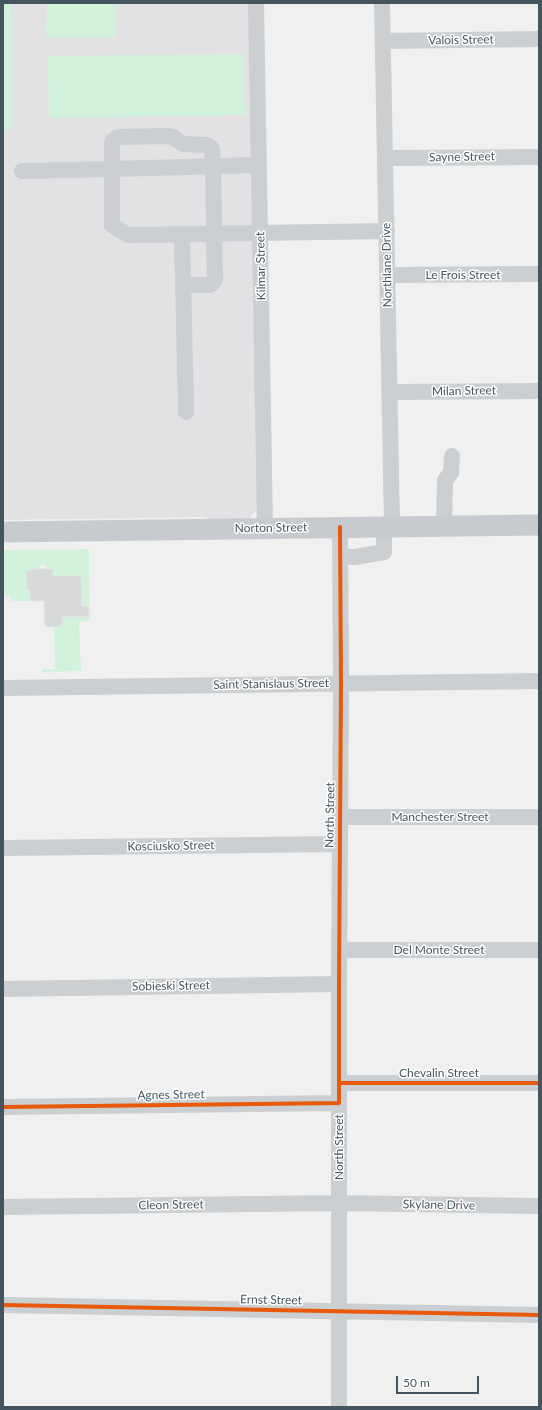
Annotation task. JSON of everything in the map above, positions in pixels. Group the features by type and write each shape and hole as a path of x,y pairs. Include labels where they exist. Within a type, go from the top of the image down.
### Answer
{"main road":[{"name":"Norton Street","path":"3,532 539,525"}],"street":[{"name":"Kilmar Street","path":"256,3 265,528"},
{"name":"Northlane Drive","path":"340,557 355,557 384,552 388,526 390,392 382,3"},
{"name":"Valois Street","path":"383,41 539,39"},
{"path":"184,285 210,285 215,280 214,234 213,167 212,149 207,145 183,144 173,137 167,136 118,137 112,142 112,225 128,235 214,234 260,232 387,231"},
{"name":"Sayne Street","path":"385,158 539,157"},
{"path":"22,171 259,165"},
{"path":"182,234 186,412"},
{"name":"Le Frois Street","path":"388,275 539,274"},
{"name":"Milan Street","path":"390,392 539,391"},
{"path":"444,526 445,480 451,474 452,456"},
{"name":"North Street","path":"339,1407 340,527"},
{"name":"Saint Stanislaus Street","path":"3,688 539,681"},
{"name":"Manchester Street","path":"340,817 539,817"},
{"name":"Kosciusko Street","path":"3,848 340,844"},
{"name":"Del Monte Street","path":"339,950 539,950"},
{"name":"Sobieski Street","path":"3,989 339,984"},
{"name":"Chevalin Street","path":"339,1083 539,1083"},
{"name":"Agnes Street","path":"3,1107 339,1103"},
{"name":"Skylane Drive","path":"339,1203 539,1206"},
{"name":"Cleon Street","path":"3,1207 339,1203"},
{"name":"Ernst Street","path":"3,1305 539,1315"}],"shaded area":[{"path":"3,3 251,3 257,501 256,510 247,520 216,521 204,517 3,520"}],"green space":[{"path":"3,3 11,3 12,122 3,137"},
{"path":"47,3 113,3 117,13 115,37 46,37"},
{"path":"244,54 245,115 49,118 48,56"},
{"path":"89,549 90,621 79,622 81,671 42,672 42,669 55,669 54,626 62,626 62,617 89,616 88,606 82,606 81,576 53,577 53,569 46,569 45,565 39,565 39,569 31,569 31,571 26,571 27,590 30,590 30,601 11,601 11,596 3,596 3,550"}],"building":[{"path":"31,569 53,569 53,576 81,576 82,606 88,606 89,616 62,617 62,626 45,627 44,601 30,601 30,590 27,590 26,571 31,571"}],"cycle path":[{"path":"3,1107 339,1103 341,683 340,527"},
{"path":"339,1083 539,1083"},
{"path":"3,1305 539,1315"}]}
